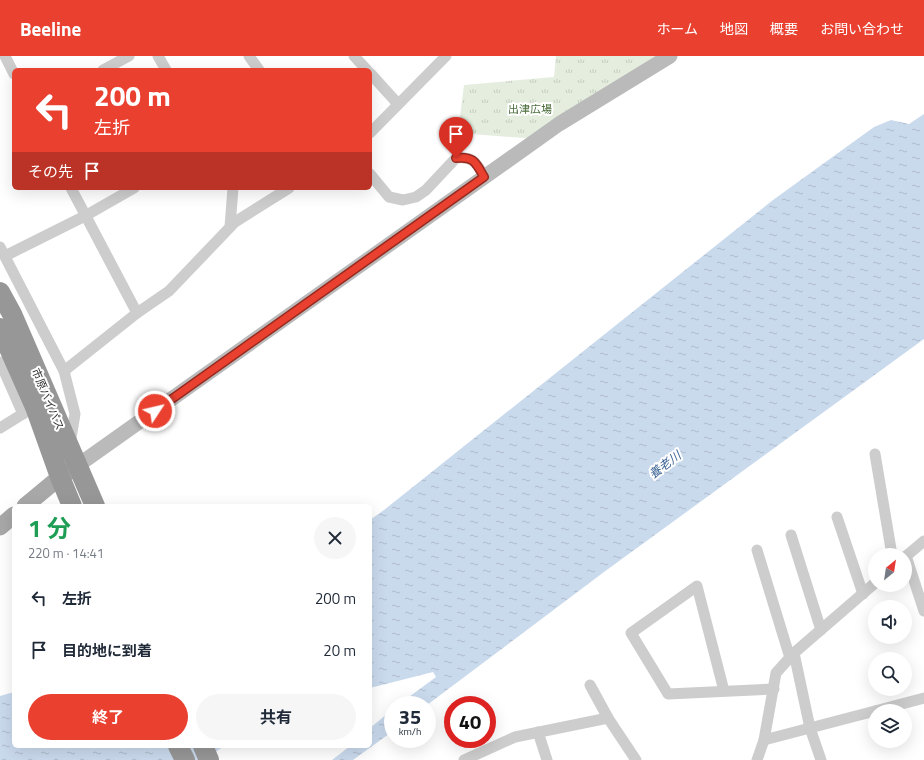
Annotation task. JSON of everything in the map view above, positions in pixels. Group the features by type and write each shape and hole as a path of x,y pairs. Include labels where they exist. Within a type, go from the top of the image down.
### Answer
{"highway":[{"name":"市原バイパス","path":"0,292 12,314 35,406 73,457 94,504"},
{"name":"市原バイパス","path":"0,328 35,406 71,504"},
{"path":"179,748 185,760"},
{"path":"204,748 209,760"}],"main road":[{"path":"27,504 60,477 73,457"},
{"path":"0,527 12,517"}],"street":[{"path":"5,56 12,70"},
{"path":"107,68 128,56"},
{"path":"158,56 165,68"},
{"path":"249,56 258,68"},
{"path":"354,56 365,68"},
{"path":"372,131 446,56"},
{"path":"73,457 484,177 559,124 670,56"},
{"path":"372,75 398,104"},
{"path":"372,176 389,197 402,200 416,197 426,190 456,158 465,157 475,161 484,177"},
{"path":"72,190 137,313"},
{"path":"73,457 75,414 64,371 2,252 85,216 130,190"},
{"path":"230,227 233,190"},
{"path":"64,371 137,313 169,291 235,222 286,190"},
{"path":"0,362 35,406 0,428"},
{"path":"875,454 891,548"},
{"path":"837,517 863,594"},
{"path":"791,535 822,630"},
{"path":"912,551 924,541"},
{"path":"757,550 792,656 810,728 821,760"},
{"path":"912,576 924,608"},
{"path":"724,691 697,586 631,633 668,694 724,691 774,688"},
{"path":"757,760 764,740 776,673 792,656 868,589"},
{"path":"590,685 608,718 636,760"},
{"path":"901,704 924,698"},
{"path":"764,740 868,713"},
{"path":"464,760 515,737 608,718"},
{"path":"538,732 547,760"}],"green space":[{"name":"出津広場","path":"556,56 671,56 538,139 458,133 464,85 554,77"}],"water":[{"name":"養老川","path":"924,114 924,339 604,572 436,698 436,696 410,696 436,677 433,672 372,687 372,519 773,200 874,127 891,120 909,124"},
{"path":"12,693 12,748 221,748 204,760 0,760 0,696"},
{"path":"384,716 384,738 372,746 372,726"},
{"path":"347,748 370,748 353,760 332,760"}],"route":[{"path":"155,411 484,177 475,161 465,157 456,158"}]}
